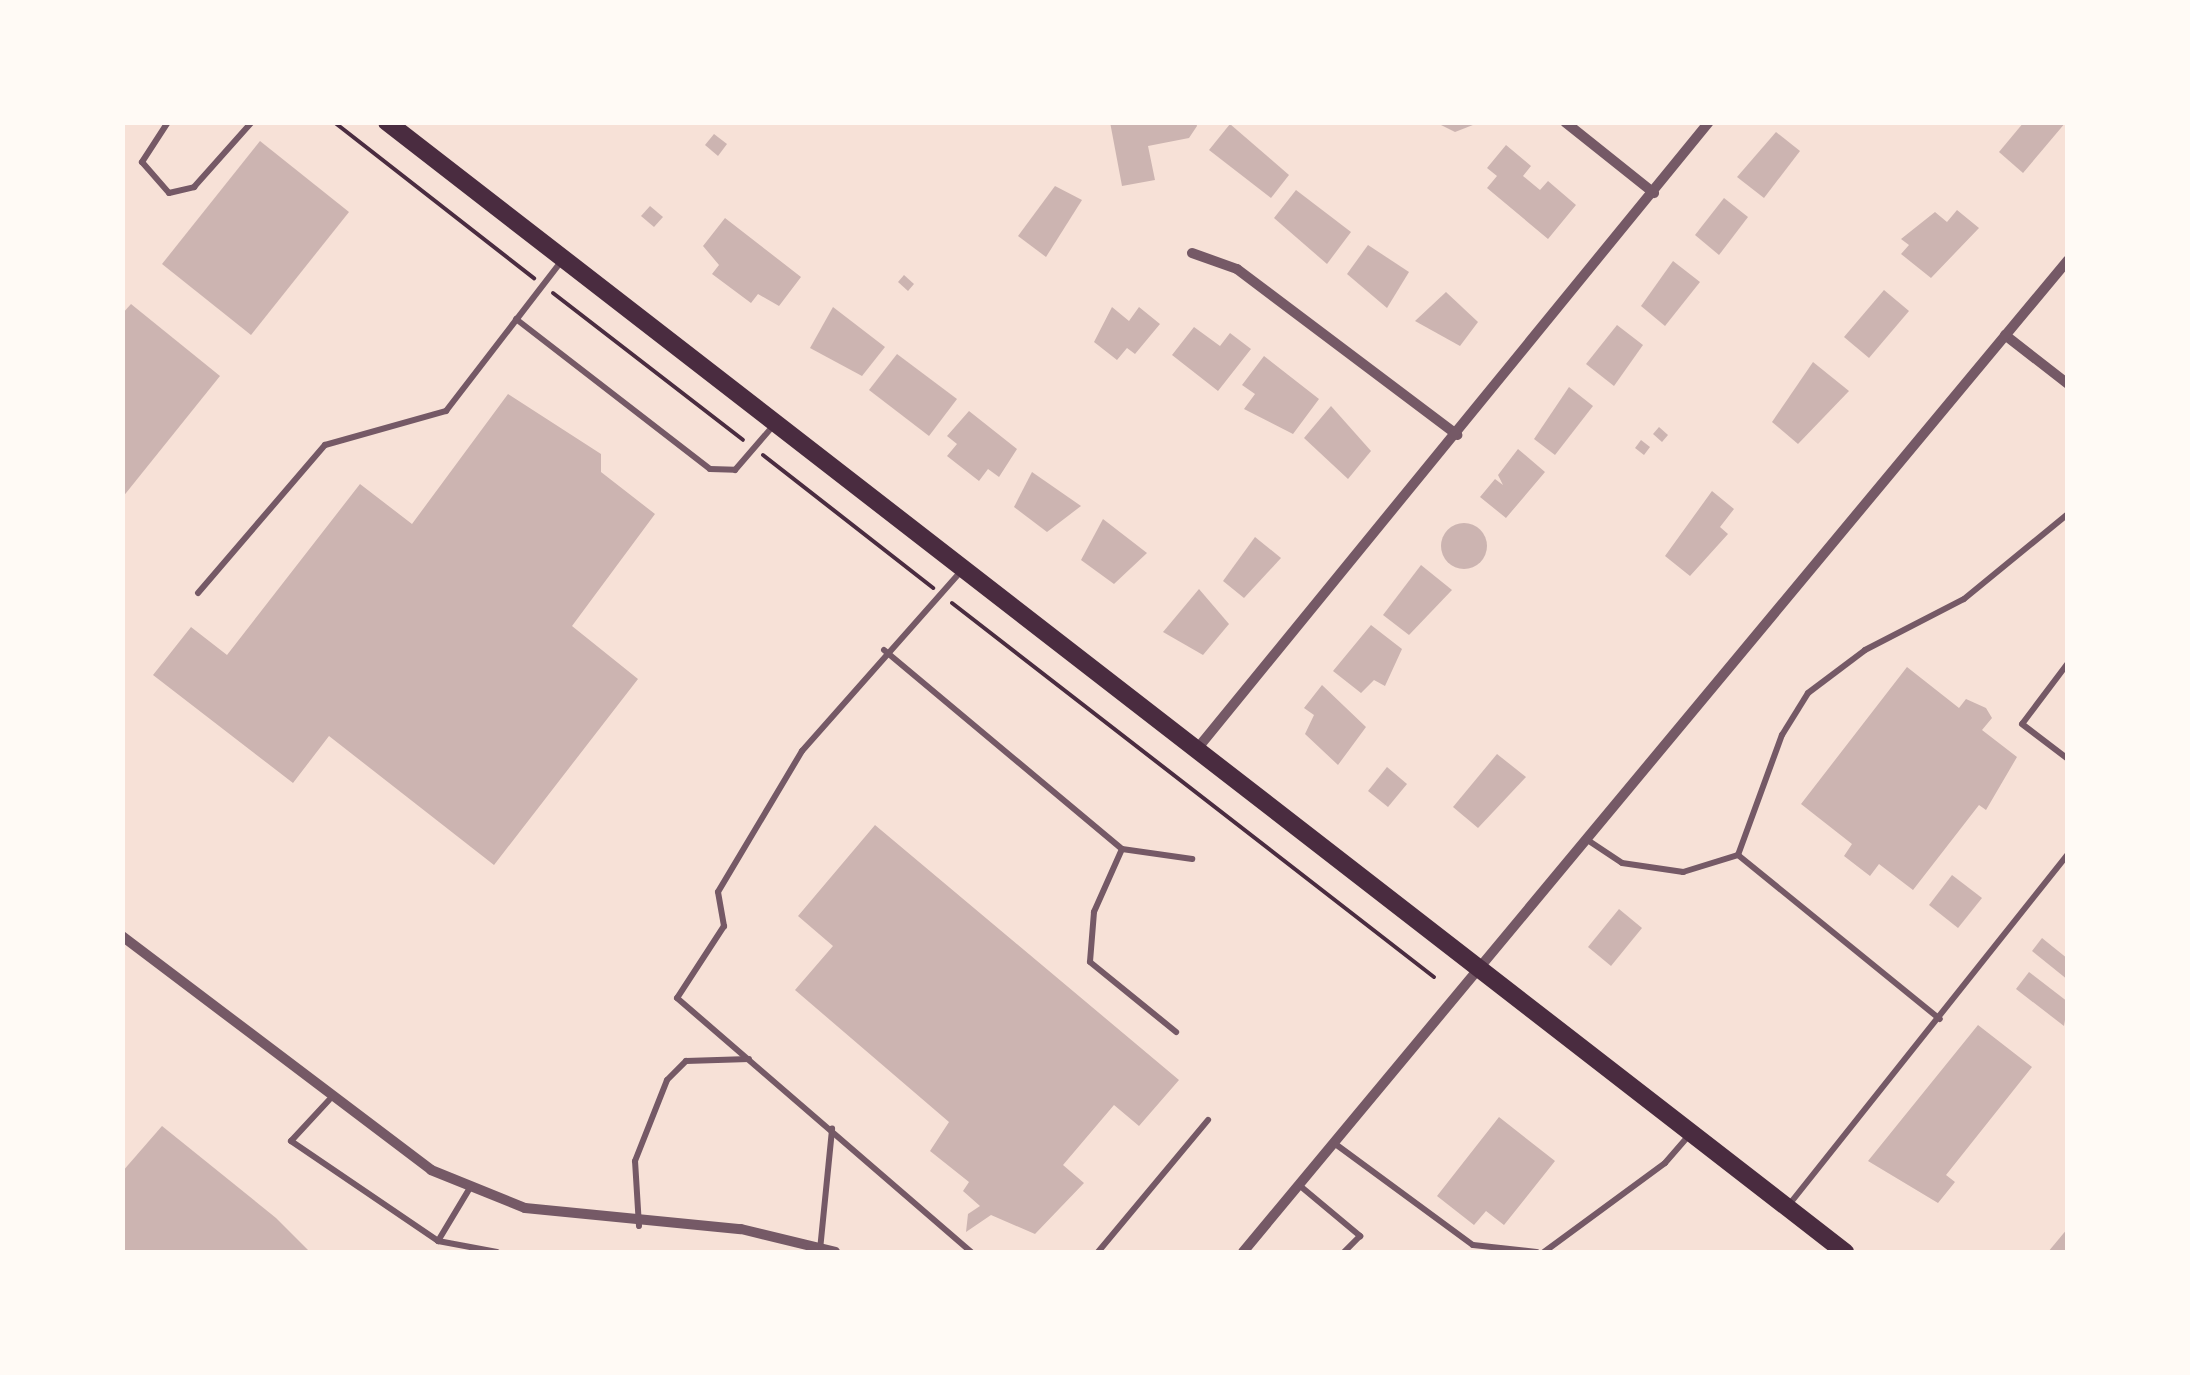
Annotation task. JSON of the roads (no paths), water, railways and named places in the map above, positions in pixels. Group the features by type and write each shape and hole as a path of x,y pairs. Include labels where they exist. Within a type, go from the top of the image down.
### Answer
{"main road":[{"path":"387,122 1845,1252"}],"street":[{"path":"1565,122 1654,193"},
{"path":"1197,748 1458,435 1709,122"},
{"path":"1192,253 1238,269 1458,435"},
{"path":"1243,1252 2068,260"},
{"path":"2005,335 2068,384"},
{"path":"122,936 329,1100 431,1170 525,1208 638,1226 741,1229 835,1252"}],"lane":[{"path":"168,122 142,162 168,193 194,186 252,122"},
{"path":"198,594 325,445 446,411 563,258"},
{"path":"516,319 710,469 735,470 776,422"},
{"path":"1738,855 1782,736 1808,694 1865,650 1964,599 2068,514"},
{"path":"964,568 884,650 802,750 718,892 724,926 677,998 971,1252"},
{"path":"884,650 1122,848 1192,860"},
{"path":"2068,663 2022,724 2068,759"},
{"path":"1586,840 1622,863 1683,872 1738,855"},
{"path":"1122,848 1094,912 1090,962 1176,1032"},
{"path":"1787,1207 2068,854"},
{"path":"1738,855 1940,1019"},
{"path":"638,1226 635,1160 667,1080 686,1060 749,1059"},
{"path":"329,1100 291,1141 438,1241 497,1252"},
{"path":"1098,1252 1208,1120"},
{"path":"820,1250 832,1128"},
{"path":"1334,1142 1473,1245 1541,1252 1665,1163 1691,1132"},
{"path":"1299,1185 1360,1236 1344,1252"},
{"path":"438,1241 470,1186"}]}
